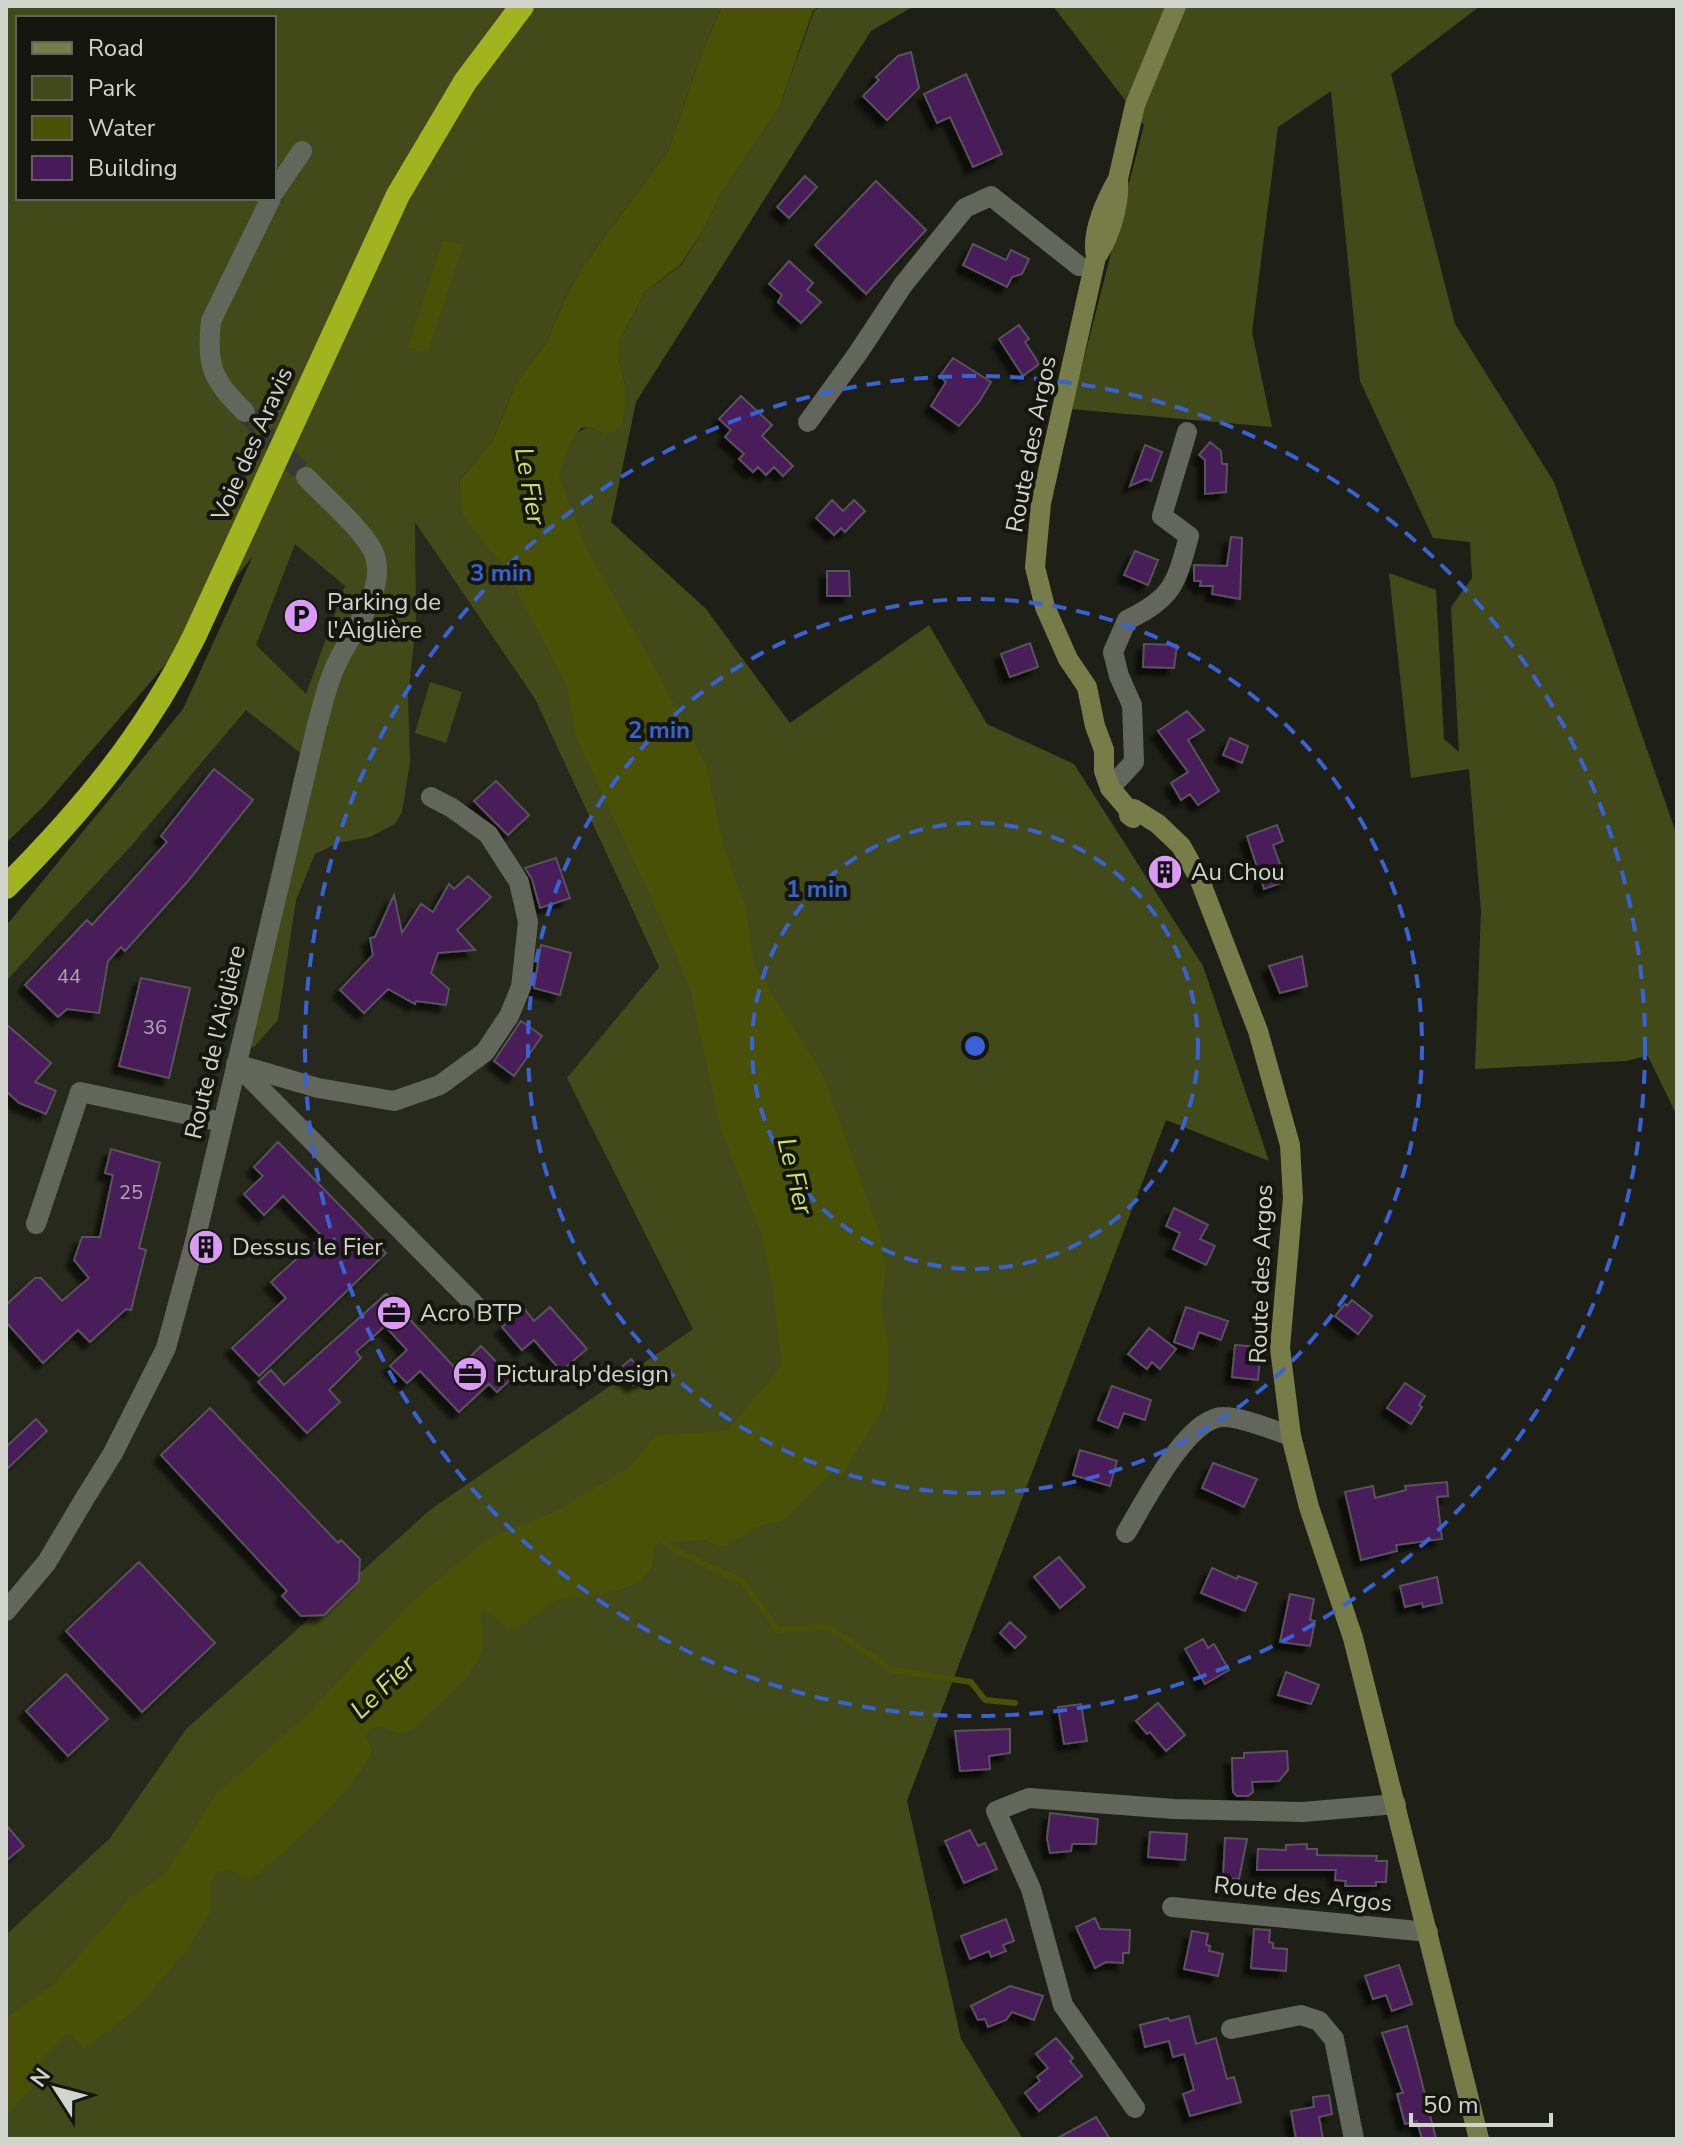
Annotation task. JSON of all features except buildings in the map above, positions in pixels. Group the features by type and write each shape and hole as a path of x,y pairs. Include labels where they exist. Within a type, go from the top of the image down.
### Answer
{"highway":[{"name":"Voie des Aravis","path":"6,887 91,797 165,692 194,637 398,195 465,82 522,6"}],"street":[{"name":"Route des Argos","path":"1176,6 1135,105 1107,241 1090,257 1090,285 1041,503 1035,567 1045,607 1068,659 1087,687 1095,726 1091,743 1094,764 1129,810 1129,815 1181,846 1199,878 1258,1031 1290,1145 1293,1198 1280,1348 1291,1436 1309,1507 1353,1638 1479,2139"},
{"path":"276,188 302,151"},
{"path":"808,422 903,285 965,208 991,196 1090,257"},
{"path":"245,412 222,389 211,366 211,321 270,200"},
{"path":"1107,779 1134,762 1132,705 1119,676 1113,652 1127,620 1150,609 1168,594 1180,569 1189,536 1162,516 1187,432"},
{"name":"Route de l'Aiglière","path":"6,1611 47,1562 106,1464 166,1348 321,712 333,670 370,603 376,574 373,552 306,477"},
{"path":"236,1064 318,1088 394,1101 440,1085 485,1052 509,1016 521,987 528,922 519,882 488,834 431,797"},
{"path":"236,1064 484,1314"},
{"path":"36,1224 80,1092 222,1122"},
{"path":"1126,1533 1185,1439 1210,1419 1226,1417 1291,1436"},
{"path":"1135,2108 1063,2005 1031,1889 996,1811 1029,1798 1174,1809 1398,1811"},
{"path":"1219,1823 1398,1811"},
{"name":"Route des Argos","path":"1172,1907 1428,1932"},
{"path":"1231,2029 1301,2015 1319,2021 1334,2039 1354,2139"}],"shaded area":[{"path":"414,520 535,699 659,968 568,1078 693,1329 431,1509 186,1729 110,1838 6,1935 6,926 183,709 255,551"}],"green space":[{"path":"6,6 722,6 699,60 669,149 581,269 547,341 517,381 493,440 459,481 461,495 625,407 625,384 619,360 621,338 645,292 681,265 720,196 779,108 814,11 819,6 914,6 871,31 636,402 611,522 706,609 790,723 929,625 987,724 1074,764 1203,966 1269,1161 1166,1120 907,1801 961,2039 1023,2139 6,2139 6,1935 110,1838 186,1729 431,1509 693,1329 567,1078 659,967 535,699 415,522 416,625 408,696 410,762 402,812 395,824 370,837 338,843 315,854 296,900 278,1020 254,1047 245,1048 313,763 246,710 132,845 6,981 6,926 183,709 253,556 178,650 44,806 6,843","holes":["295,544 345,586 306,694 256,645"]},
{"path":"1053,6 1480,6 1391,74 1455,324 1554,482 1676,833 1677,1116 1648,1056 1625,1061 1475,1069 1481,911 1469,769 1411,778 1389,573 1436,590 1444,739 1459,752 1451,607 1472,578 1470,542 1433,538 1360,381 1331,91 1278,127 1252,332 1272,427 1071,409 1144,125"},
{"path":"430,682 462,692 446,743 415,733"}],"water":[{"name":"Le Fier","path":"722,6 819,6 813,11 779,108 720,196 704,229 680,265 645,292 621,338 619,360 625,384 622,425 605,435 592,427 581,428 570,443 559,476 585,546 706,765 724,848 745,905 754,965 822,1073 880,1234 886,1266 881,1307 888,1341 888,1387 882,1410 841,1477 835,1469 785,1520 755,1527 727,1546 718,1547 706,1540 660,1543 654,1546 652,1567 639,1583 616,1591 556,1601 515,1629 507,1630 486,1612 481,1614 482,1651 476,1664 455,1690 409,1731 401,1734 381,1727 372,1729 366,1737 372,1750 352,1782 299,1838 249,1881 229,1869 217,1872 211,1883 212,1909 187,1950 135,2010 85,2049 71,2034 64,2037 40,2061 34,2085 6,2116 6,2018 53,1985 129,1899 165,1874 217,1793 302,1720 413,1601 489,1538 557,1511 628,1468 656,1435 727,1431 782,1365 762,1236 721,1130 690,989 576,737 567,686 504,567 463,516 459,481 493,440 517,381 547,341 581,269 669,149 699,60"},
{"path":"443,240 463,245 427,353 408,347"}],"waterway":[{"path":"658,1536 674,1550 743,1582 778,1630 828,1627 892,1670 971,1682 985,1700 1015,1703"}],"tunnel":[{"path":"245,412 306,477"}],"place":[{"name":"Parking de l'Aiglière","path":"301,616"},
{"name":"Au Chou","path":"1165,872"},
{"name":"Dessus le Fier","path":"206,1247"},
{"name":"Acro BTP","path":"394,1313"},
{"name":"Picturalp'design","path":"470,1374"}]}
